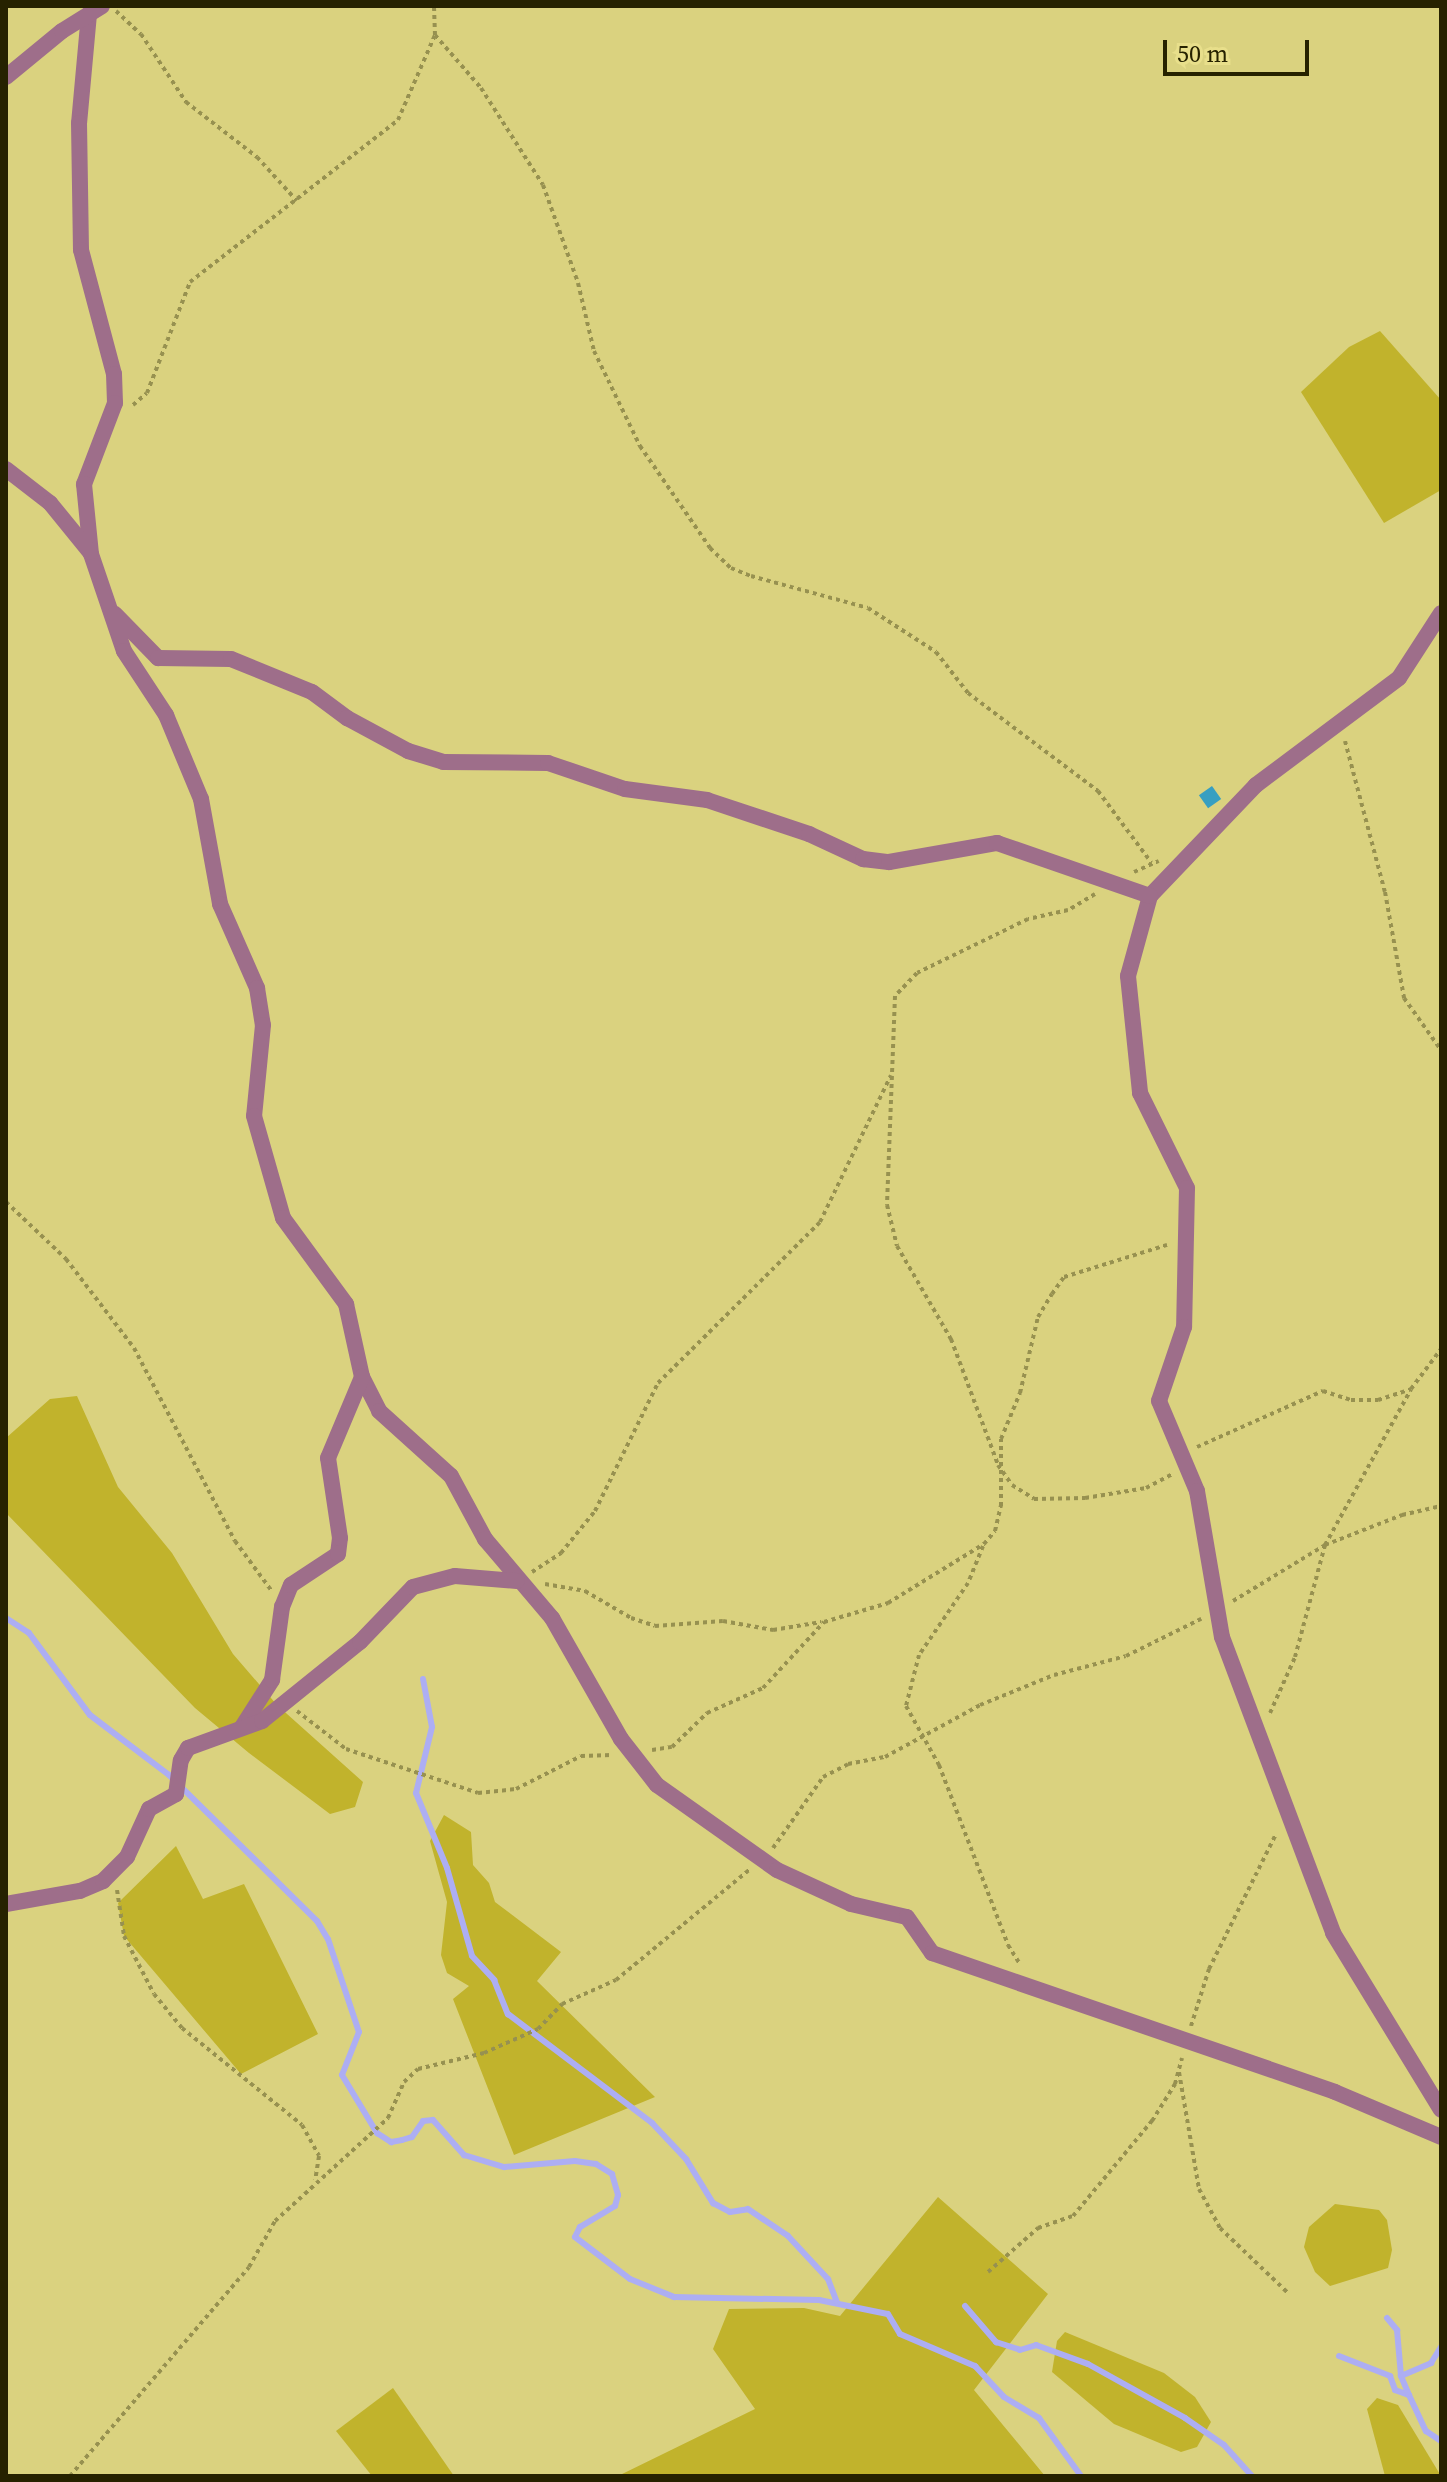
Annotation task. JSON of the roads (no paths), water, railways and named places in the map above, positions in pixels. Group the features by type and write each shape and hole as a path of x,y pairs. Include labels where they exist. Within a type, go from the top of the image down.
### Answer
{"street":[{"path":"6,77 96,10"},
{"path":"96,10 79,123 81,250 114,374 115,403 84,484 91,554 124,651 166,715 201,799 220,904 257,988 263,1025 253,1085 258,1130 283,1218 353,1321 362,1377 379,1411 451,1476 485,1539 517,1581 552,1618 633,1754 657,1785 763,1859 851,1904 907,1917 932,1953 1039,1993 1335,2092 1441,2137"},
{"path":"6,469 50,503 91,554"},
{"path":"110,607 141,646 158,658 231,659 312,692 347,718 408,751 443,762 548,763 625,789 707,800 809,834 863,859 889,862 997,843 1150,896"},
{"path":"1441,613 1399,678 1256,785 1150,896 1128,976 1140,1093 1187,1188 1181,1344 1165,1374 1159,1401 1197,1491 1217,1611 1287,1812 1348,1965 1413,2058 1441,2110"},
{"path":"242,1727 272,1680 282,1607 291,1585 338,1554 340,1538 328,1458 362,1377"},
{"path":"6,1904 80,1891 103,1881 127,1857 149,1809 176,1794 181,1760 188,1748 262,1721 331,1660 360,1642 413,1587 455,1576 517,1581"}],"waterway":[{"path":"6,1618 29,1633 90,1715 169,1775 317,1921 328,1939 359,2032 342,2075 377,2133 391,2142 402,2140 412,2137 423,2121 433,2120 464,2155 504,2167 575,2161 596,2164 612,2174 618,2195 615,2206 580,2227 575,2237 630,2279 674,2297 819,2300 888,2314 900,2334 975,2366 1004,2397 1039,2418 1081,2476"},
{"path":"423,1679 432,1727 416,1793 447,1868 472,1956 494,1980 508,2014 652,2123 686,2159 713,2203 730,2212 748,2209 788,2236 828,2279 837,2302"},
{"path":"965,2306 996,2342 1020,2350 1036,2345 1088,2364 1185,2418 1224,2445 1252,2476"},
{"path":"1387,2318 1397,2330 1401,2376"},
{"path":"1409,2395 1401,2376 1431,2363 1441,2347"},
{"path":"1339,2356 1390,2376 1395,2390 1409,2395 1426,2431 1441,2441"}]}
